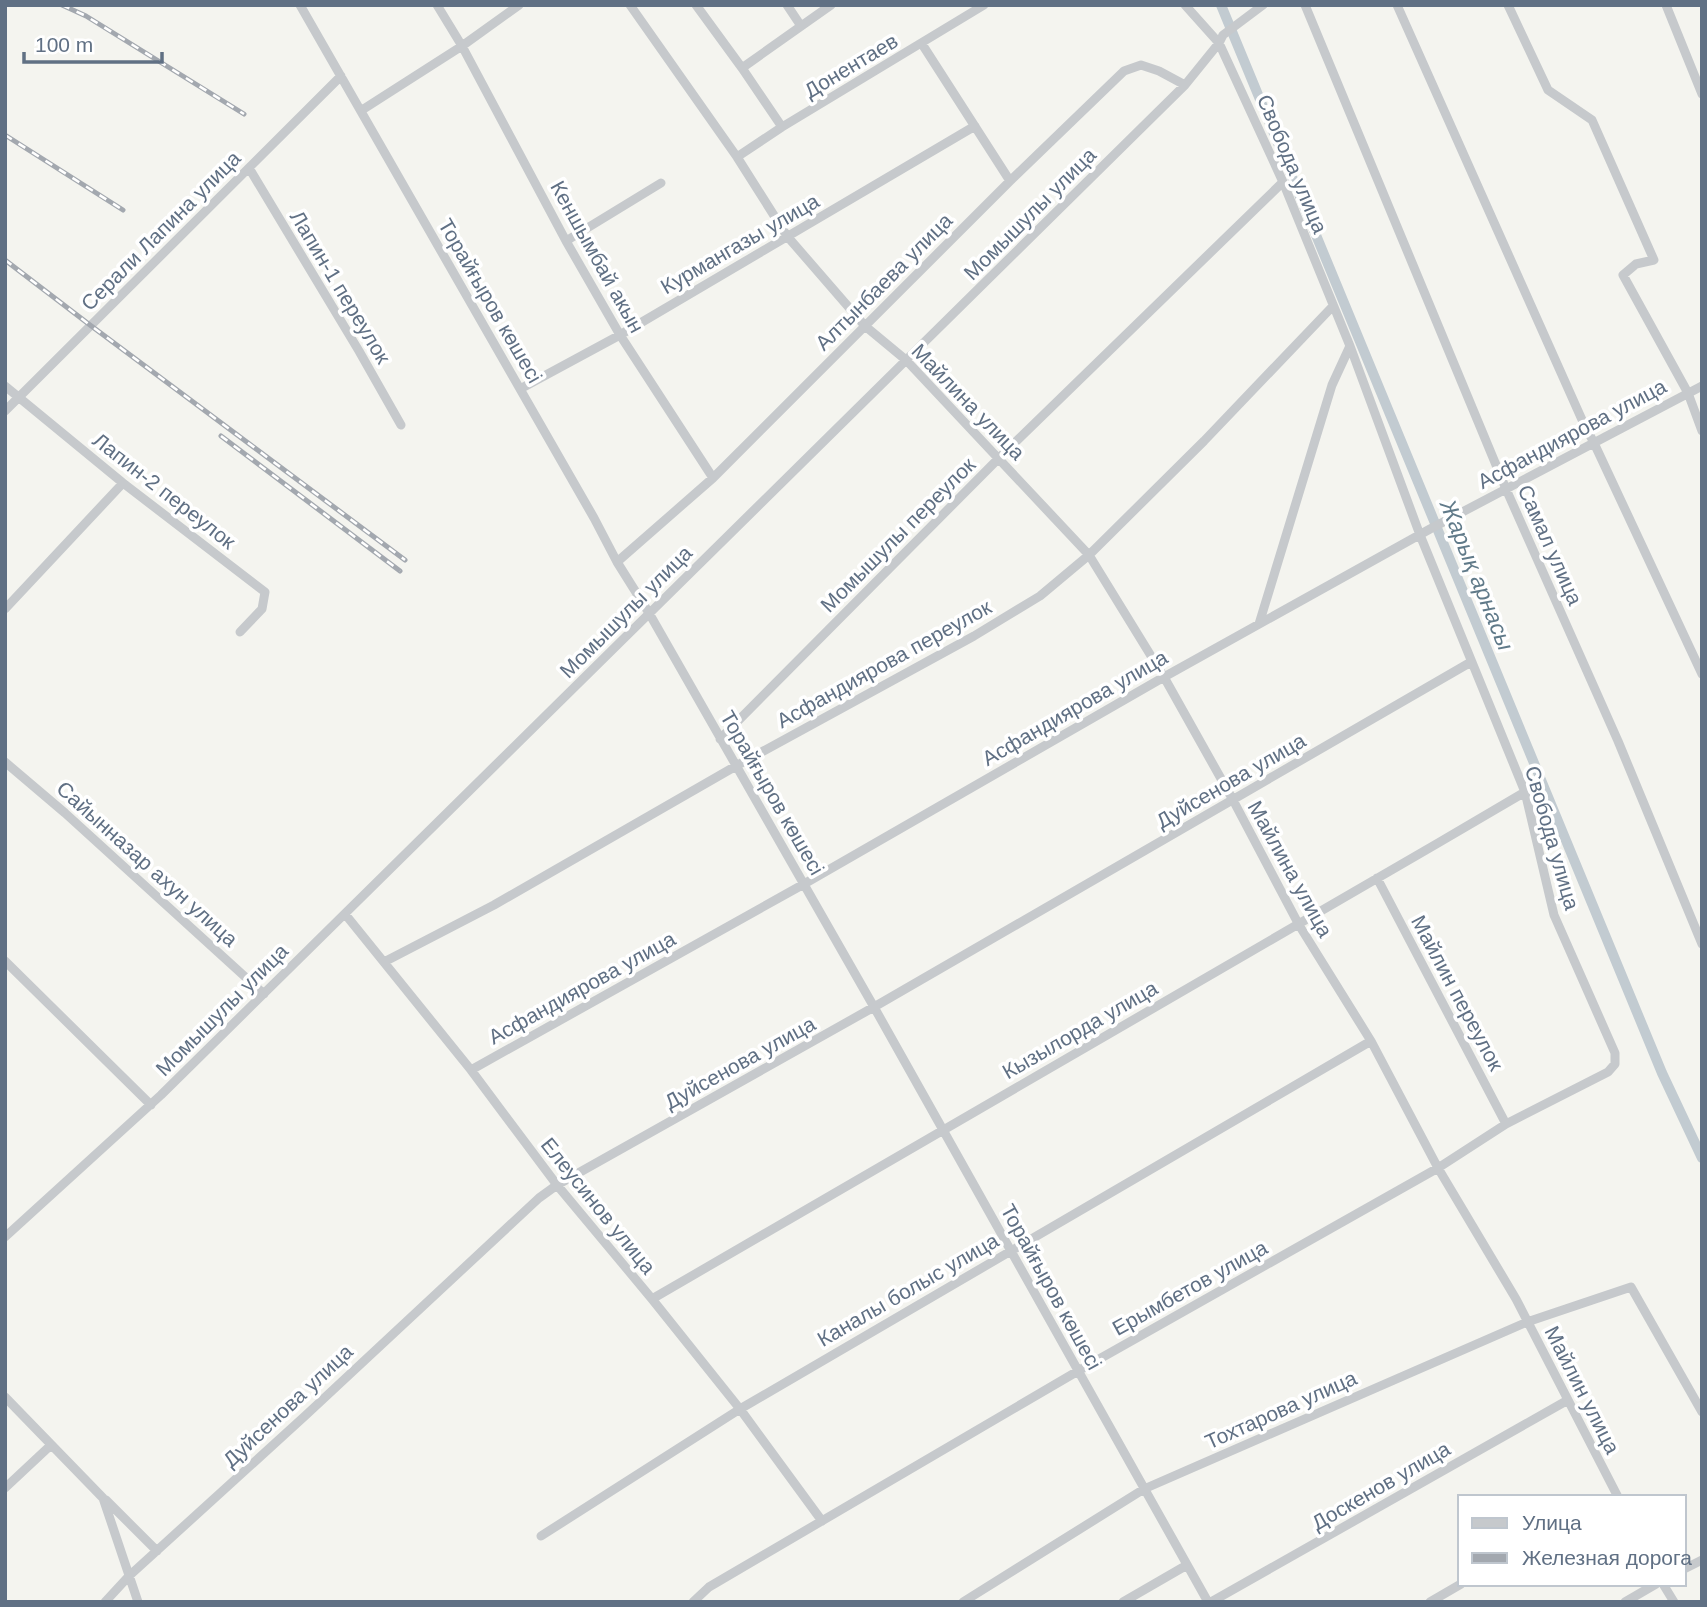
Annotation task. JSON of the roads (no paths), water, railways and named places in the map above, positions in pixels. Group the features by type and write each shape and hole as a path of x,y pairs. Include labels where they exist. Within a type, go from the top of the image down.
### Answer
{"street":[{"name":"Торайғыров көшесі","path":"300,5 804,884 1210,1602"},
{"name":"Кеншымбай акын","path":"437,5 462,46 566,242 620,335 713,478"},
{"path":"362,110 462,46 519,5"},
{"name":"Майлина улица","path":"630,5 737,157 787,236 865,326 906,360 1089,555 1164,677 1299,925 1371,1041 1438,1168 1516,1299"},
{"path":"696,5 782,127"},
{"path":"787,5 801,26"},
{"path":"742,68 831,5"},
{"name":"Донентаев","path":"737,157 984,5"},
{"name":"Свобода улица","path":"1185,5 1221,39 1350,346 1420,534 1525,792 1555,915 1615,1052 1615,1064"},
{"name":"Момышулы улица","path":"5,1237 151,1105 1185,85 1221,39 1262,5"},
{"name":"Самал улица","path":"1305,5 1506,489 1618,741 1702,944"},
{"path":"1397,5 1583,422 1702,674"},
{"path":"1508,5 1548,90 1592,120 1654,260 1636,264 1623,275 1688,393 1702,431"},
{"path":"1666,5 1702,94"},
{"path":"922,44 1010,181"},
{"name":"Алтынбаева улица","path":"617,562 713,478 1124,71 1141,65 1185,85"},
{"name":"Серали Лапина улица","path":"5,411 341,76"},
{"name":"Курмангазы улица","path":"520,389 620,335 975,126"},
{"name":"Лапин-1 переулок","path":"249,168 401,425"},
{"name":"Момышулы переулок","path":"720,739 999,458 1283,182"},
{"path":"566,242 661,183"},
{"name":"Асфандиярова переулок","path":"384,962 494,905 736,766 985,630 1040,596 1089,555 1203,442 1333,306"},
{"path":"1259,624 1332,385 1350,346"},
{"name":"Лапин-2 переулок","path":"5,386 123,484 265,592 262,608 240,632"},
{"name":"Асфандиярова улица","path":"471,1070 1420,534 1702,386"},
{"path":"5,609 123,484"},
{"name":"Дуйсенова улица","path":"105,1602 129,1576 539,1198 557,1185 874,1007 1471,662"},
{"name":"Сайынназар ахун улица","path":"5,762 264,994"},
{"name":"Кызылорда улица","path":"652,1299 1525,792"},
{"name":"Майлин переулок","path":"1377,878 1506,1124"},
{"name":"Елеусинов улица","path":"345,914 471,1070 557,1185 740,1409 822,1521"},
{"path":"5,961 151,1105"},
{"name":"Каналы болыс улица","path":"541,1536 740,1409 1371,1041"},
{"name":"Ерымбетов улица","path":"693,1602 709,1587 1078,1371 1438,1168 1506,1124 1608,1072 1615,1064"},
{"name":"Тохтарова улица","path":"962,1602 1144,1489 1527,1322 1631,1287 1702,1412"},
{"name":"Майлин улица","path":"1516,1299 1617,1495"},
{"path":"5,1397 157,1551"},
{"name":"Доскенов улица","path":"1210,1602 1568,1400"},
{"path":"5,1488 51,1445"},
{"path":"103,1498 138,1602"},
{"path":"1686,1568 1702,1560"},
{"path":"1123,1602 1187,1565"},
{"path":"1430,1602 1458,1586"},
{"path":"1625,1602 1653,1586"},
{"path":"1664,1586 1674,1602"}],"waterway":[{"name":"Жарық арнасы","path":"1221,5 1662,1073 1702,1158"}],"railway":[{"path":"62,5 86,16 244,114"},
{"path":"5,135 123,210"},
{"path":"5,260 405,560"},
{"path":"221,436 400,571"}]}
